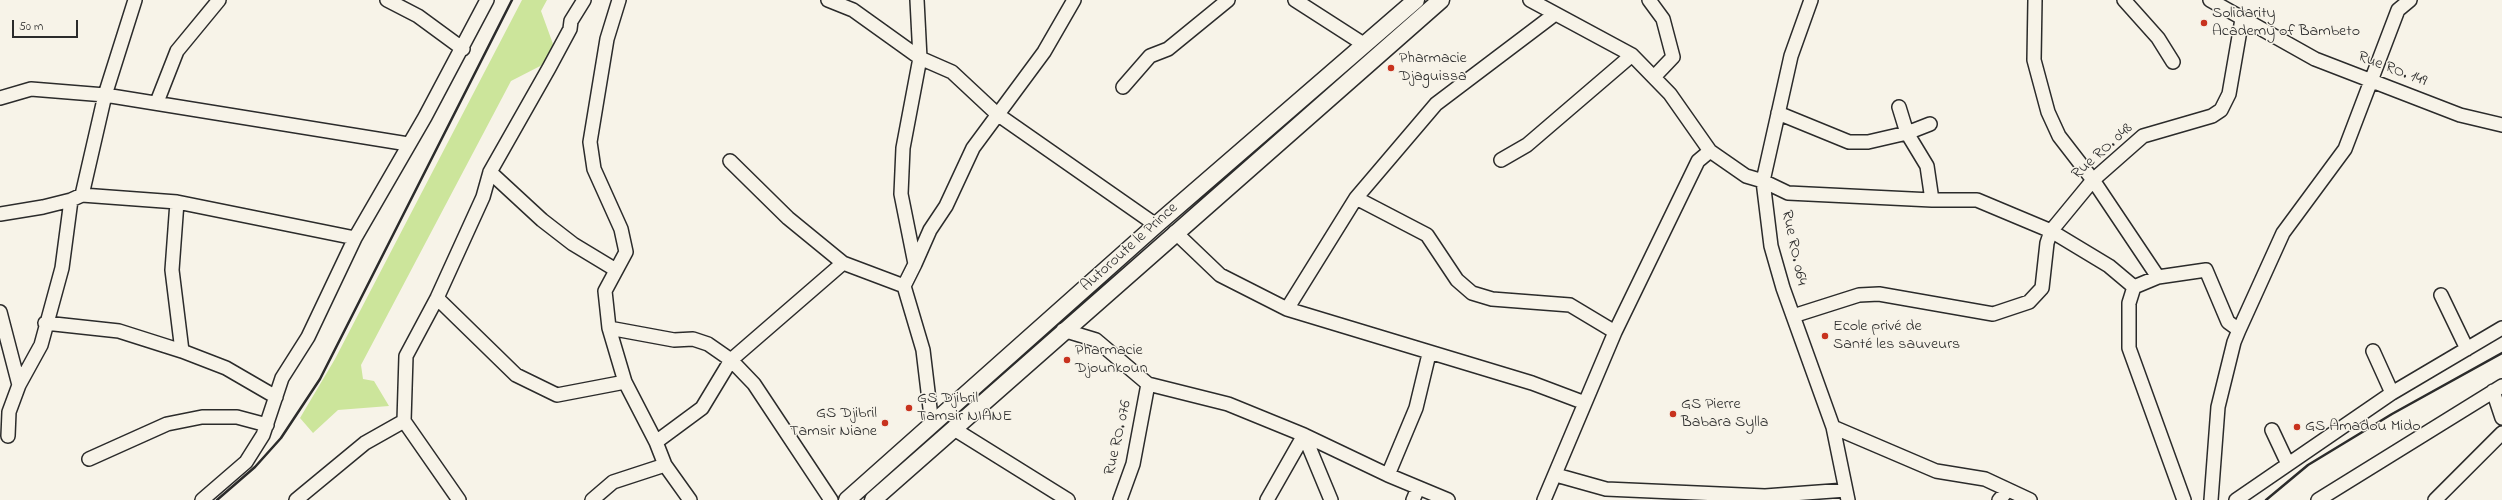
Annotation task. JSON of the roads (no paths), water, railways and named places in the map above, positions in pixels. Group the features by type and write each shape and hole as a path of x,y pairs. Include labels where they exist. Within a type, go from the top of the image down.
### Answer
{"main road":[{"name":"Autoroute le Prince","path":"847,500 1156,225 1416,0"},
{"name":"Autoroute le Prince","path":"873,500 1063,330 1440,0"}],"street":[{"path":"8,436 9,412 19,385 41,345 45,323 62,268 76,197 105,95 135,0"},
{"path":"157,102 177,51 218,0"},
{"path":"387,0 418,16 463,49"},
{"path":"202,500 246,462 263,435 282,378 308,337 355,238 463,49 487,0"},
{"path":"459,500 404,421 406,356 437,298 483,197 490,172 549,68 570,29 571,21 584,0"},
{"path":"619,0 607,39 590,142 594,169 621,229 626,252 605,291 609,328 625,382 656,442 665,465 690,500"},
{"path":"828,0 853,10 920,58 952,72 997,114 1156,225"},
{"path":"915,264 901,194 903,148 920,58 917,0"},
{"path":"932,425 923,350 904,286 930,230 946,206 973,148 1044,52 1074,0"},
{"path":"1124,87 1150,56 1168,49 1228,0"},
{"path":"1295,0 1365,44"},
{"path":"1530,0 1632,55 1670,94 1710,150 1746,176 1763,181 1788,193 1932,200 1978,200 2051,231 2109,266 2134,287"},
{"path":"1649,0 1663,20 1673,57 1654,77"},
{"name":"Rue RO. 064","path":"1811,0 1791,56 1763,181 1771,246 1793,316 1833,427 1847,495"},
{"path":"2035,0 2034,60 2048,112 2059,136 2093,180 2158,277"},
{"path":"2124,0 2158,38 2173,62"},
{"name":"Rue RO. 149","path":"2210,0 2242,20 2315,59 2372,79 2460,115 2502,125"},
{"path":"2212,500 2218,408 2234,342 2283,233 2345,149 2398,10 2410,0"},
{"path":"1288,309 1356,198 1436,104 1555,14"},
{"name":"Rue RO. 048","path":"1793,316 1859,295 1879,294 1993,314 2029,302 2042,288 2047,243 2051,231 2093,180 2143,136 2212,116 2221,110 2229,94 2242,20"},
{"path":"1501,160 1527,145 1632,55"},
{"path":"0,98 31,89 105,95 157,102 408,144"},
{"path":"1899,107 1907,133 1927,166 1932,200"},
{"path":"1778,113 1849,142 1868,142 1907,133 1930,124"},
{"path":"1544,500 1556,475 1615,332 1698,161 1710,150"},
{"path":"730,161 788,218 843,263 904,286"},
{"path":"490,172 542,220 573,244 616,270"},
{"path":"0,214 43,207 76,197 177,202 355,238"},
{"path":"1356,198 1427,235 1457,280 1472,293 1492,299 1570,305 1615,332"},
{"path":"177,202 172,270 182,351"},
{"path":"1175,232 1220,275 1288,309 1429,354 1532,383 1585,403"},
{"path":"656,442 702,408 731,360 843,263"},
{"path":"2134,287 2158,277 2206,270 2228,322 2239,330"},
{"path":"2134,287 2129,303 2129,348 2184,500"},
{"path":"2442,294 2467,349"},
{"path":"437,298 516,375 558,395 625,382"},
{"path":"0,312 19,385"},
{"path":"45,323 119,331 182,351 226,368 276,397"},
{"path":"609,328 674,340 693,339 708,344 731,360 754,384 831,500"},
{"path":"2236,500 2392,393 2502,328"},
{"path":"1063,330 1096,340 1148,384 1228,404 1304,435 1388,476 1416,494 1448,500"},
{"path":"2373,351 2392,393"},
{"path":"1388,476 1416,408 1429,354"},
{"name":"Rue RO. 076","path":"1120,500 1133,464 1148,384"},
{"path":"2318,500 2498,388 2502,418"},
{"path":"89,459 168,424 195,419 237,417 267,425"},
{"path":"296,500 365,443 404,421"},
{"path":"1833,427 1936,471 1985,479 2030,500"},
{"path":"954,429 1068,500"},
{"path":"2272,430 2288,464"},
{"path":"2435,500 2502,433"},
{"path":"1267,500 1304,435"},
{"path":"1304,435 1331,500"},
{"path":"592,500 613,482 665,465"},
{"path":"1556,475 1606,489 1765,496 1847,495"},
{"path":"1999,500 2008,490"}],"railway":[{"path":"217,500 255,467 281,438 320,379 512,0"},
{"path":"2266,500 2308,465 2392,414 2502,353"}],"place":[{"name":"Solidarity Academy of Bambeto","path":"2204,23"},
{"name":"Pharmacie Djaguissa","path":"1391,68"},
{"name":"Ecole privé de Santé les sauveurs","path":"1825,336"},
{"name":"Pharmacie Djounkoun","path":"1067,360"},
{"name":"GS Djibril Tamsir NIANE","path":"909,408"},
{"name":"GS Pierre Babara Sylla","path":"1673,414"},
{"name":"GS Djibril Tamsir Niane","path":"885,423"},
{"name":"GS Amadou Mido","path":"2297,427"}]}
